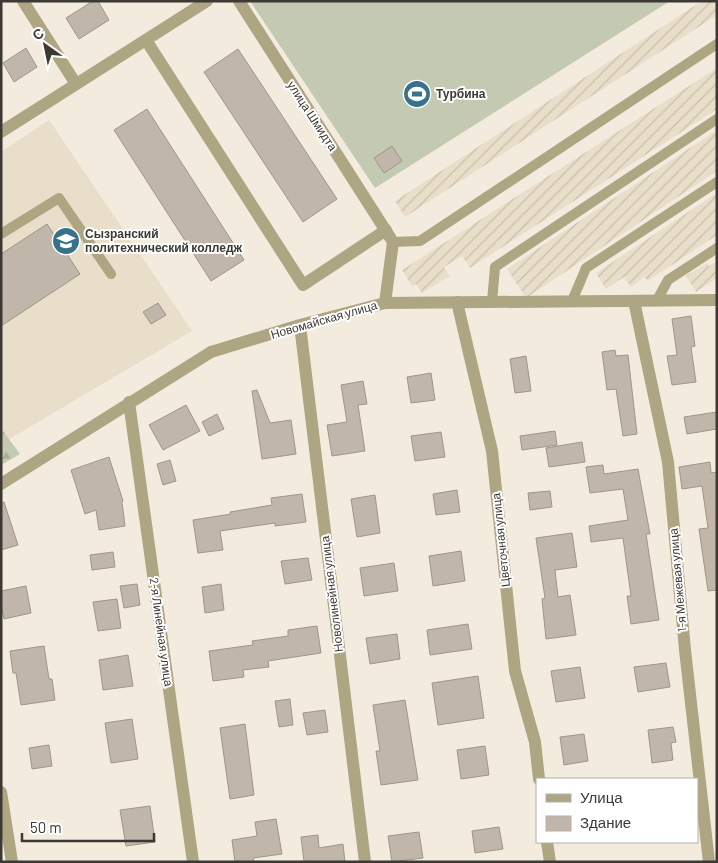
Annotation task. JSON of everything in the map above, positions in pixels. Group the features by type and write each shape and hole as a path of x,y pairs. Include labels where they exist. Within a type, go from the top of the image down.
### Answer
{"street":[{"path":"23,1 76,84"},
{"path":"1,132 207,1"},
{"name":"улица Шмидта","path":"239,1 393,242"},
{"path":"146,40 303,285 386,230"},
{"path":"385,303 393,242"},
{"name":"Новомайская улица","path":"1,484 210,352 300,325 385,303 717,300"},
{"name":"1-я Межевая улица","path":"634,301 668,462 685,650 709,862"},
{"name":"Цветочная улица","path":"457,302 492,451 515,671 535,742 539,778"},
{"name":"Новолинейная улица","path":"300,325 364,862"},
{"name":"2-я Линейная улица","path":"129,402 193,862"},
{"path":"1,792 12,862"},
{"path":"547,843 550,862"}],"lane":[{"path":"393,242 420,241 717,44"},
{"path":"492,302 495,266 717,119"},
{"path":"572,301 586,268 717,182"},
{"path":"1,234 59,198 111,274"},
{"path":"658,300 668,280 717,248"}],"shaded area":[{"path":"702,1 717,1 717,15 405,217 395,201"},
{"path":"717,68 717,109 470,268 462,256 444,267 449,276 422,293 416,284 412,286 402,270"},
{"name":"Сызранский политехнический колледж","path":"49,120 192,331 1,444 1,152"},
{"path":"717,130 717,171 526,298 507,269"},
{"path":"717,193 717,235 648,281 644,277 631,287 624,277 606,289 596,273"},
{"path":"717,261 717,280 696,292 686,276 707,263 709,266"}],"green space":[{"name":"Турбина","path":"250,1 670,1 375,188"},
{"path":"3,431 20,454 1,465 1,432"}],"building":[{"path":"93,1 98,1 109,20 79,39 66,18"},
{"path":"26,48 37,67 14,82 3,63"},
{"path":"238,49 337,199 303,222 204,72"},
{"path":"147,109 244,260 211,281 114,130"},
{"path":"392,146 402,161 384,173 374,158"},
{"path":"47,224 80,274 1,326 1,254"},
{"path":"158,303 166,315 151,324 143,312"},
{"path":"691,316 695,346 691,347 696,382 672,385 667,356 677,355 672,319"},
{"path":"615,350 616,356 628,355 637,434 623,436 616,389 607,390 602,352"},
{"path":"526,356 531,391 515,393 510,359"},
{"path":"431,373 435,400 411,403 407,377"},
{"path":"363,381 367,404 358,405 365,451 332,456 327,425 347,422 341,385"},
{"path":"257,390 270,423 291,420 296,454 262,459 252,391"},
{"path":"186,405 200,431 163,450 149,425"},
{"path":"717,412 717,429 687,434 684,417"},
{"path":"217,414 224,429 209,436 202,422"},
{"path":"555,431 557,445 522,450 520,436"},
{"path":"441,432 445,457 415,461 411,436"},
{"path":"582,442 585,462 549,467 546,448"},
{"path":"109,457 123,501 125,526 99,530 96,510 85,514 71,470"},
{"path":"170,460 176,481 163,485 157,464"},
{"path":"710,462 711,473 717,472 717,590 708,591 699,529 708,528 702,486 682,489 679,467"},
{"path":"603,465 604,474 638,469 650,534 646,534 659,620 631,624 627,596 631,596 623,538 591,542 589,526 628,520 623,489 590,493 586,467"},
{"path":"457,490 460,512 436,515 433,494"},
{"path":"550,491 552,507 530,510 528,493"},
{"path":"302,494 306,522 275,526 275,523 220,531 223,550 198,553 193,520 272,505 271,498"},
{"path":"375,495 380,533 357,537 351,499"},
{"path":"4,502 18,545 1,550 1,503"},
{"path":"572,533 577,567 555,570 558,597 570,595 576,635 546,639 542,599 545,598 536,538"},
{"path":"461,551 465,581 433,586 429,556"},
{"path":"113,552 115,567 92,570 90,555"},
{"path":"308,558 312,580 285,584 281,561"},
{"path":"394,563 398,591 364,596 360,568"},
{"path":"137,584 140,605 124,608 120,586"},
{"path":"221,584 224,610 205,613 202,587"},
{"path":"26,586 31,613 4,619 1,591"},
{"path":"117,599 121,628 98,631 93,602"},
{"path":"468,624 472,649 430,655 427,630"},
{"path":"317,626 321,653 268,661 269,667 243,670 244,677 213,681 209,651 253,645 252,641 288,636 288,630"},
{"path":"397,634 400,659 370,664 366,638"},
{"path":"44,646 49,679 52,679 55,700 21,705 10,651"},
{"path":"128,655 133,686 103,690 99,660"},
{"path":"666,663 670,687 638,692 634,667"},
{"path":"580,667 585,698 556,702 551,671"},
{"path":"478,676 484,718 438,725 432,683"},
{"path":"290,699 293,725 279,727 275,701"},
{"path":"405,700 418,780 381,785 376,751 380,751 373,705"},
{"path":"325,710 328,732 307,735 303,713"},
{"path":"132,719 138,759 111,763 105,723"},
{"path":"245,724 254,795 230,799 220,728"},
{"path":"673,727 676,742 671,743 673,760 652,763 648,730"},
{"path":"584,734 588,761 564,765 560,737"},
{"path":"49,745 52,766 32,769 29,748"},
{"path":"485,746 489,775 461,779 457,750"},
{"path":"150,806 155,842 126,846 120,810"},
{"path":"276,819 282,854 253,858 254,862 235,862 232,840 257,836 255,822"},
{"path":"499,827 503,849 475,853 472,831"},
{"path":"419,832 423,858 392,862 388,836"},
{"path":"318,835 319,848 343,844 345,862 304,862 301,837"}],"place":[{"name":"Турбина","path":"417,94"},
{"name":"Сызранский политехнический колледж","path":"66,241"}]}
